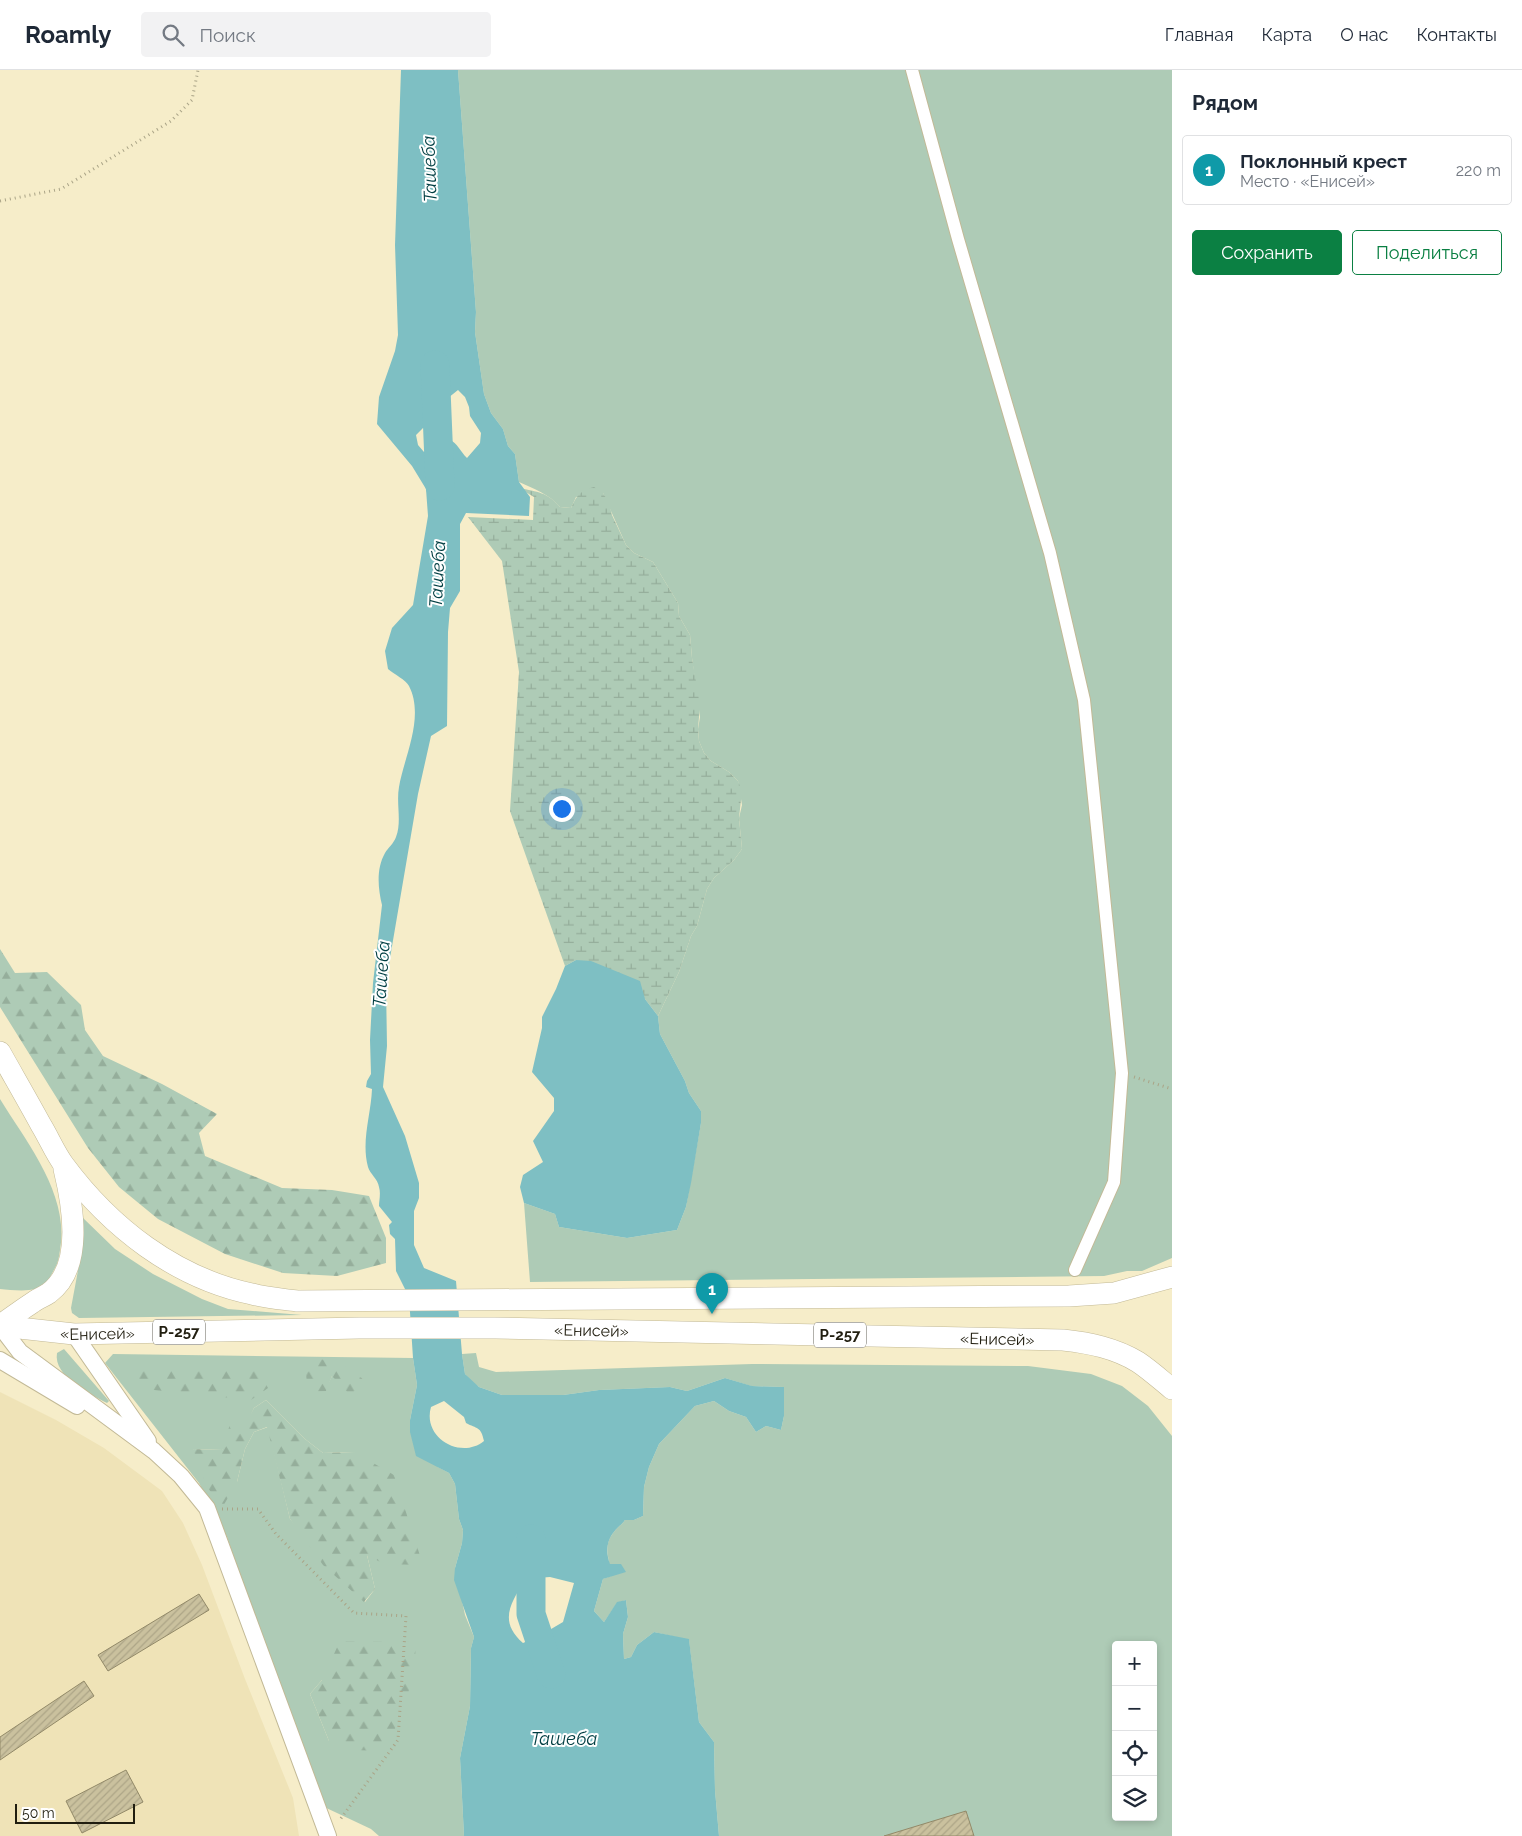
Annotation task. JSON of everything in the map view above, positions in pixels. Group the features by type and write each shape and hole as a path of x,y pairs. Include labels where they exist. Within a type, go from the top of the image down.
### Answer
{"highway":[{"name":"«Енисей»","path":"0,1052 63,1164 90,1197 122,1229 154,1253 215,1284 251,1294 297,1301 1069,1296 1114,1293 1172,1278"},
{"name":"«Енисей»","path":"0,1071 29,1103"},
{"name":"«Енисей»","path":"0,1326 49,1293 64,1276 71,1253 73,1218 63,1164"},
{"name":"«Енисей»","path":"0,1326 74,1334 359,1328 495,1328 1063,1340 1106,1347 1123,1354 1138,1362 1172,1389"}],"street":[{"path":"912,70 958,239 1050,553 1084,700 1122,1073 1114,1182 1075,1270"},
{"path":"0,1326 20,1352 154,1451 181,1476 207,1508 332,1831"},
{"path":"74,1334 154,1451"},
{"path":"0,1360 154,1451"}],"path":[{"path":"0,201 61,189 171,121 192,100 198,70"},
{"path":"1122,1073 1172,1089"},
{"path":"207,1508 258,1509 276,1534 354,1613 406,1616 398,1740 332,1831"}],"shaded area":[{"path":"0,1392 56,1420 104,1448 162,1491 183,1523 202,1565 293,1798 299,1836 0,1836"}],"green space":[{"path":"458,70 1172,70 1172,1258 1142,1271 1127,1271 1104,1276 530,1282 524,1203 555,1214 559,1227 627,1238 677,1230 686,1207 701,1123 701,1111 689,1093 685,1081 660,1034 658,1016 679,972 691,936 697,926 707,889 714,878 734,860 742,849 739,818 742,805 738,781 729,772 711,761 704,753 699,741 700,717 690,635 679,616 678,603 653,562 634,553 626,545 603,493 576,497 571,508 560,507 546,495 519,482 515,454 508,446 503,429 491,413 484,394 475,332 476,312"},
{"path":"594,487 603,493 609,503 612,515 626,545 634,553 653,562 678,603 679,616 690,635 700,705 699,741 704,753 711,761 729,772 738,781 742,791 739,818 742,849 734,860 714,878 707,889 697,926 691,936 679,972 658,1016 645,999 576,960 565,966 510,811 519,672 502,561 468,517 533,520 534,497 519,488 542,493 551,498 560,507 571,508 580,494"},
{"path":"0,949 15,973 47,972 81,1005 85,1030 103,1056 162,1084 217,1114 199,1133 205,1156 282,1188 332,1190 369,1196 386,1238 386,1263 337,1276 283,1273 225,1254 158,1219 119,1187 88,1148 0,1007"},
{"path":"0,1099 44,1170 59,1209 61,1230 58,1262 47,1282 43,1286 31,1290 0,1289"},
{"path":"81,1216 115,1249 153,1274 202,1299 228,1309 302,1315 79,1318 72,1313 71,1308 82,1249"},
{"path":"64,1349 109,1401 107,1403 91,1395 67,1377 57,1361 57,1353"},
{"path":"476,1353 479,1367 496,1372 752,1364 1028,1366 1091,1374 1122,1386 1148,1406 1172,1436 1172,1836 719,1836 715,1790 714,1742 699,1722 689,1640 654,1632 637,1645 631,1657 624,1659 623,1634 628,1617 626,1600 617,1603 604,1622 594,1611 603,1579 611,1576 608,1553 610,1537 625,1520 634,1520 643,1516 644,1487 649,1467 659,1444 695,1406 714,1401 729,1411 746,1417 756,1432 766,1426 781,1430 784,1416 784,1387 751,1386 725,1378 687,1391 670,1387 599,1390 563,1395 502,1395 479,1387 465,1374 462,1354"},
{"path":"113,1354 413,1358 417,1385 410,1420 438,1467 449,1473 455,1484 459,1519 463,1530 462,1543 455,1568 465,1615 474,1637 471,1648 470,1706 460,1758 464,1836 379,1836 371,1829 320,1805 227,1537 199,1483 105,1363","holes":["313,1358 363,1379 332,1376 326,1388","266,1400 305,1439 323,1453 354,1452 367,1555 375,1589 365,1602 290,1519 268,1427 254,1432 245,1449 237,1482 193,1449 222,1450 249,1419 254,1408","322,1680 329,1741 310,1694"]},
{"path":"313,1357 343,1365 363,1379 351,1396 332,1376 326,1391 308,1392 306,1374"},
{"path":"136,1369 258,1370 268,1388 251,1400 135,1388 131,1379"},
{"path":"266,1400 305,1439 323,1453 354,1452 394,1475 423,1565 384,1564 367,1555 375,1589 364,1602 323,1565 290,1519 267,1427 254,1432 245,1449 237,1482 222,1508 206,1485 193,1449 222,1450 231,1421 248,1419 254,1408"},
{"path":"340,1641 416,1642 414,1677 387,1751 351,1750 329,1741 310,1694 322,1680"}],"water":[{"name":"Ташеба","path":"401,70 458,70 476,312 475,332 484,394 491,413 503,429 508,446 515,454 519,482 530,497 529,516 466,513 460,524 460,591 450,608 448,632 447,726 431,736 418,794 386,985 387,1046 383,1087 405,1136 419,1183 419,1198 414,1211 414,1245 424,1268 456,1281 465,1374 479,1387 502,1395 563,1395 599,1390 670,1387 687,1391 725,1378 752,1386 784,1387 784,1416 781,1430 766,1426 756,1432 746,1417 729,1411 714,1401 695,1406 659,1444 649,1467 644,1487 643,1516 634,1520 625,1520 615,1530 608,1543 607,1552 610,1564 621,1564 626,1572 603,1579 594,1611 604,1622 617,1602 626,1600 628,1617 623,1634 624,1659 631,1657 637,1645 654,1632 689,1639 699,1722 714,1742 715,1790 719,1836 464,1836 460,1758 470,1706 471,1648 474,1637 454,1580 463,1530 459,1519 455,1484 449,1473 416,1456 410,1432 410,1420 417,1385 413,1358 409,1297 396,1271 395,1239 390,1234 389,1225 392,1222 379,1206 380,1189 370,1172 366,1157 367,1128 372,1089 366,1087 371,1074 370,1040 373,983 382,905 379,872 382,859 398,831 399,787 412,737 415,711 409,686 403,679 388,669 385,651 392,628 413,605 428,516 426,489 412,466 377,424 379,397 395,351 398,335 395,245","holes":["458,390 465,397 470,416 481,433 480,443 467,458 457,445 449,439 434,451 424,452 418,445 416,435 423,428 433,426 434,407","444,1401 464,1417 466,1423 480,1430 484,1441 475,1446 465,1448 455,1447 446,1443 432,1428 430,1418 431,1407","550,1577 574,1583 563,1622 523,1643 515,1635 511,1627 509,1612 515,1596 525,1580"]},
{"path":"576,960 591,961 640,981 645,999 658,1016 660,1034 685,1081 689,1093 701,1111 701,1123 691,1183 686,1207 677,1230 627,1238 559,1227 555,1214 524,1203 520,1187 523,1175 543,1162 533,1141 554,1111 554,1098 532,1072 542,1028 542,1017 565,966"}],"building":[{"path":"199,1594 209,1610 108,1671 98,1655"},
{"path":"84,1681 94,1696 0,1760 0,1737"},
{"path":"126,1770 143,1802 82,1833 66,1801"},
{"path":"966,1811 974,1836 884,1836"}],"waterway":[{"name":"Ташеба","path":"435,365 440,486"},
{"name":"Ташеба","path":"531,1539 531,1614 551,1674"}],"place":[{"name":"Поклонный крест","path":"712,1314"}]}
